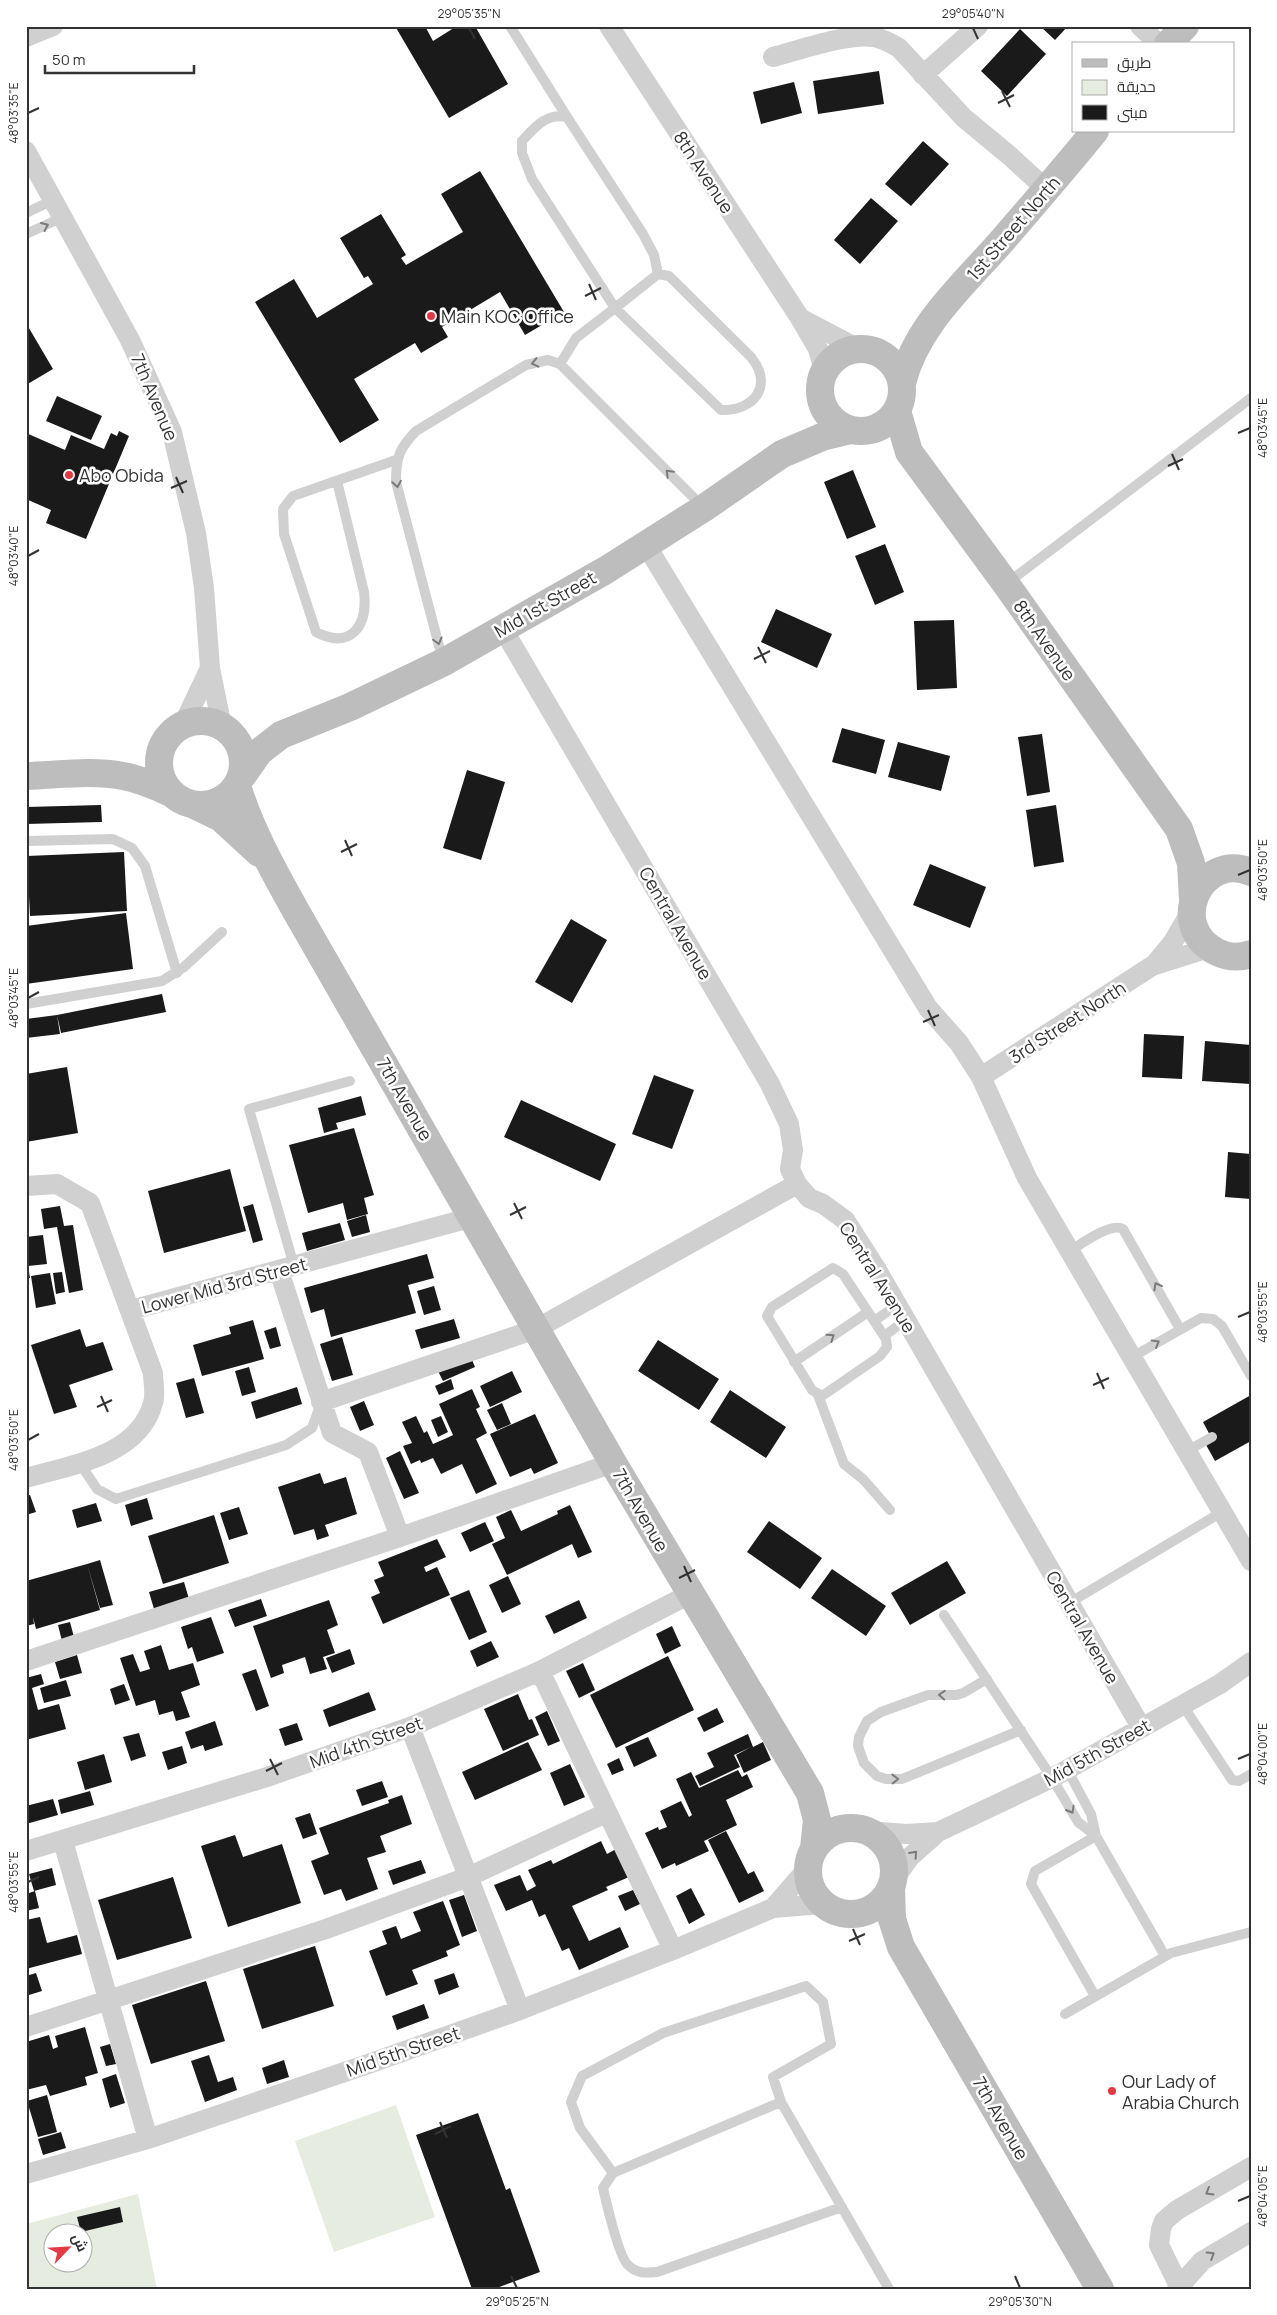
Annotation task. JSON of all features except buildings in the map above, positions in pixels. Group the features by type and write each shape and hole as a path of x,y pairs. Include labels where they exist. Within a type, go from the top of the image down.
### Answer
{"main road":[{"path":"1170,42 1185,26"},
{"name":"1st Street North","path":"902,384 912,351 930,323 1047,190 1094,132"},
{"name":"1st Street North","path":"863,349 930,323"},
{"path":"863,349 881,353 890,361 898,372 902,384 902,398 897,411 885,424 860,431 839,426 830,418 823,408 822,383 832,359 844,352 863,349"},
{"name":"Mid 1st Street","path":"782,454 799,433 822,383"},
{"name":"8th Avenue","path":"897,411 909,452 1006,584 1179,829 1208,853 1246,870"},
{"name":"Mid 1st Street","path":"240,780 259,752 275,739 294,729 350,707 444,662 503,629 646,545 704,508 782,454 822,437 860,431"},
{"name":"8th Avenue","path":"860,431 890,440 909,452"},
{"path":"196,721 210,722 226,729 242,752 240,780 229,795 219,802 196,806 178,799 164,783 160,772 159,760 162,749 174,731 196,721"},
{"name":"Mid 1st Street","path":"226,729 262,733 294,729"},
{"path":"98,773 162,749"},
{"path":"26,776 98,773 148,782 171,793"},
{"name":"7th Avenue","path":"240,780 244,808 273,870 474,1217 613,1463 810,1794 817,1820 811,1859"},
{"name":"7th Avenue","path":"196,806 221,818 240,833 273,870"},
{"name":"8th Avenue","path":"1179,829 1191,864 1192,905 1196,931 1228,953"},
{"path":"1192,905 1200,886 1211,876 1226,869 1246,870"},
{"path":"1228,953 1251,970"},
{"name":"7th Avenue","path":"810,1794 832,1814 860,1830"},
{"path":"838,1830 860,1830 880,1839 889,1851 894,1864 892,1884 882,1903 868,1912 852,1916 836,1912 822,1904 811,1888 811,1859 824,1837 838,1830"},
{"name":"7th Avenue","path":"892,1884 892,1919 901,1947 1100,2289"},
{"name":"7th Avenue","path":"852,1916 880,1926 901,1947"}],"street":[{"path":"26,37 53,26"},
{"name":"8th Avenue","path":"609,26 800,318 818,349 822,383"},
{"path":"923,75 978,26"},
{"path":"1140,26 1157,42"},
{"path":"773,57 848,38 875,37 899,48 964,118 1047,190"},
{"name":"7th Avenue","path":"26,151 130,340 172,432 196,533 204,588 210,668 226,729"},
{"name":"8th Avenue","path":"800,318 863,349"},
{"path":"646,545 928,1008 959,1043 982,1077 1027,1178 1250,1558"},
{"name":"Central Avenue","path":"503,629 770,1084 789,1124 793,1150 790,1169 797,1184 809,1198 823,1204 845,1220 902,1312 1141,1727"},
{"name":"7th Avenue","path":"184,725 210,668"},
{"name":"3rd Street North","path":"982,1077 1152,966 1174,942 1192,905"},
{"name":"3rd Street North","path":"1152,966 1228,953"},
{"path":"26,1186 57,1184 90,1203 131,1310"},
{"path":"321,1402 536,1328 797,1184"},
{"name":"Lower Mid 3rd Street","path":"26,1478 79,1462 119,1447 142,1427 153,1403 153,1373 131,1310 474,1217"},
{"path":"286,1268 321,1402 332,1433 368,1452 400,1537"},
{"path":"26,1661 400,1537 613,1463"},
{"name":"Mid 4th Street","path":"26,1851 267,1777 410,1727 540,1671 690,1594"},
{"name":"Mid 5th Street","path":"892,1884 910,1857 938,1832 1060,1774 1220,1684 1251,1662"},
{"path":"540,1671 673,1950"},
{"path":"410,1727 520,2010"},
{"path":"26,2026 326,1929 468,1877 606,1812"},
{"name":"Mid 5th Street","path":"860,1830 906,1834 938,1832"},
{"path":"63,1841 148,2139"},
{"name":"Mid 5th Street","path":"773,1908 811,1859"},
{"name":"Mid 5th Street","path":"26,2174 148,2139 520,2010 673,1950 773,1908 822,1904"},
{"path":"1251,2167 1177,2210 1164,2221 1160,2229 1159,2245 1178,2288 1202,2261 1251,2232"}],"lane":[{"path":"510,26 643,234 654,255 658,274"},
{"path":"560,364 576,338 615,308 658,274 669,276 760,368 762,380 759,393 751,401 734,410 721,410 615,308 532,179 522,153 522,142 541,122 555,115 567,117"},
{"path":"26,213 58,209"},
{"path":"26,234 58,209"},
{"path":"444,662 396,482 396,460 403,445 416,431 526,365 548,360 560,364 704,508"},
{"path":"1006,584 1251,398"},
{"path":"337,481 364,592 366,608 360,625 353,634 342,639 329,638 316,632 284,534 283,509 293,496 396,460"},
{"path":"26,841 113,839 132,848 145,866 177,973"},
{"path":"26,1004 154,983 177,973 222,932"},
{"path":"286,1268 250,1109 350,1081"},
{"path":"1070,1251 1110,1228 1119,1226 1123,1228 1180,1329"},
{"path":"818,1395 826,1395 884,1354 887,1347 884,1336 843,1274 837,1269 825,1271 787,1296 769,1309 767,1316 812,1390 818,1395 844,1464 863,1479 890,1510"},
{"path":"794,1362 868,1312"},
{"path":"874,1322 902,1312"},
{"path":"884,1336 902,1312"},
{"path":"1132,1357 1180,1329 1201,1318 1208,1317 1218,1322 1251,1376"},
{"path":"79,1462 97,1489 116,1499 286,1445 312,1428 321,1402"},
{"path":"1187,1451 1212,1437"},
{"path":"1069,1603 1222,1512"},
{"path":"944,1615 1020,1730 1060,1774 1092,1814 1096,1836 1164,1956"},
{"path":"987,1679 963,1693 956,1695 928,1695 873,1716 862,1728 859,1737 858,1746 864,1763 878,1776 886,1779 902,1779 1020,1730"},
{"path":"1182,1704 1232,1780 1239,1781 1251,1774"},
{"path":"1060,1774 1078,1822 1096,1836"},
{"path":"1095,1996 1035,1892 1031,1880 1035,1871 1096,1836"},
{"path":"1065,2014 1164,1956 1178,1950 1251,1932"},
{"path":"613,2173 580,2128 572,2102 582,2076 663,2033 806,1986 823,2002 831,2044 773,2078 781,2102 889,2289"},
{"path":"781,2102 613,2173 604,2188 607,2208 626,2264 640,2273 657,2272 842,2207"}],"green space":[{"path":"396,2105 435,2217 334,2252 295,2141"},
{"path":"138,2194 157,2289 26,2289 26,2224"}],"place":[{"name":"Main KOC Office","path":"431,316"},
{"name":"Abo Obida","path":"69,475"},
{"name":"Our Lady of Arabia Church","path":"1112,2091"}]}
